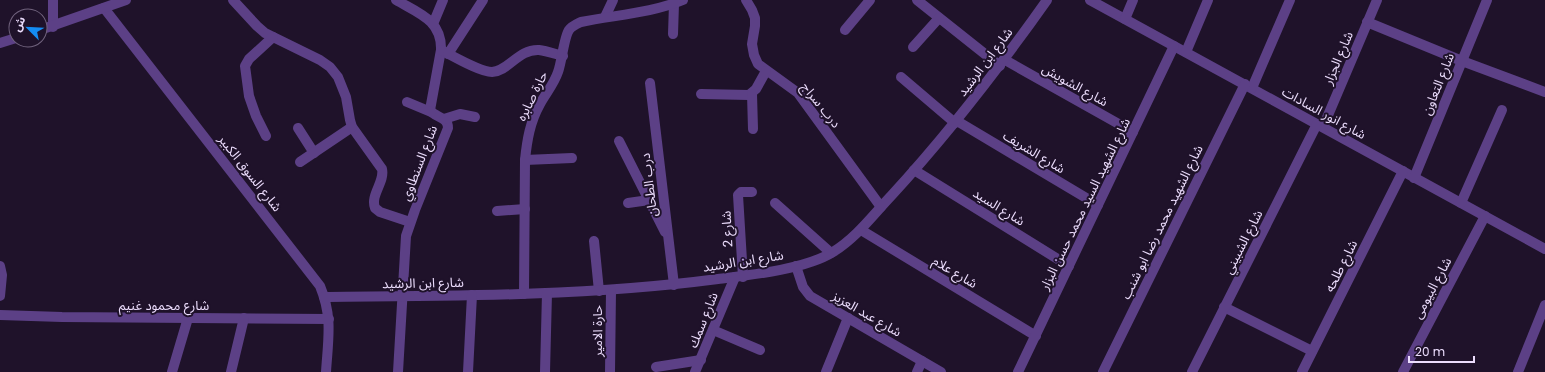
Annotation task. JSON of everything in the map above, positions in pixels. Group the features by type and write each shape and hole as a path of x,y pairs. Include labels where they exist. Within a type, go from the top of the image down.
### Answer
{"street":[{"path":"52,27 53,0"},
{"path":"48,28 126,0"},
{"path":"233,0 257,26 273,37 320,60 334,72 346,97 352,127 382,169 383,175 374,201 375,208 380,212 410,222"},
{"path":"396,0 425,17 433,24 444,0"},
{"path":"483,0 444,52 481,69 494,72 500,70 528,51 538,50 563,56"},
{"path":"605,17 613,0"},
{"name":"حارة صابره","path":"524,294 525,160 527,140 532,121 540,102 558,73 563,56 565,37 574,25 581,22 651,9 674,4 683,0"},
{"name":"درب سراج","path":"746,0 755,18 752,44 754,55 758,64 766,71 787,84 807,104 881,207"},
{"path":"845,30 870,0"},
{"name":"شارع الشويش","path":"916,0 1002,63 1133,132"},
{"name":"شارع ابن الرشيد","path":"324,297 524,294 599,291 674,285 739,277 814,261 847,243 861,230 956,122 1002,63 1047,0"},
{"name":"شارع انور السادات","path":"1090,0 1414,178 1544,246"},
{"path":"1125,19 1134,0"},
{"path":"1186,52 1208,0"},
{"name":"شارع الشهيد محمد رضا ابو شنب","path":"1103,372 1290,0"},
{"name":"شارع الجزار","path":"1320,125 1377,0"},
{"name":"شارع التعاون","path":"1414,178 1487,0"},
{"path":"673,34 674,4"},
{"name":"شارع السوق الكبير","path":"104,8 314,277 324,297 329,319 326,372"},
{"path":"913,47 939,18"},
{"path":"1367,22 1462,61 1545,92"},
{"name":"شارع السنطاوي","path":"398,372 406,236 410,222 448,128 448,124 444,119 431,112 430,107 444,52 440,36 433,24"},
{"path":"266,136 256,116 249,96 245,66 249,59 273,37"},
{"name":"شارع الشهيد السيد محمد حسن البزار","path":"1018,372 1174,46"},
{"path":"701,94 746,96 752,94 766,71"},
{"name":"شارع الشريف","path":"901,77 956,122 1098,205"},
{"name":"درب الطحان","path":"650,83 674,285"},
{"path":"752,94 753,129"},
{"path":"407,102 431,112"},
{"path":"1461,203 1502,110"},
{"path":"444,119 460,114 475,117"},
{"name":"شارع الشبيني","path":"1192,372 1224,307 1320,125"},
{"path":"300,162 352,127"},
{"path":"298,128 314,153"},
{"path":"619,141 668,238"},
{"path":"525,160 572,158"},
{"name":"شارع السيد","path":"914,170 1069,266"},
{"name":"شارع طلحه","path":"1302,372 1403,171"},
{"name":"شارع 2","path":"739,277 738,195 741,192 752,192"},
{"path":"628,203 649,200"},
{"path":"775,203 831,253"},
{"path":"497,211 525,209"},
{"name":"شارع البيومى","path":"1403,372 1485,216"},
{"name":"شارع علام","path":"861,230 1036,336"},
{"path":"594,241 599,291"},
{"path":"0,266 2,275 0,296"},
{"name":"شارع عبد العزيز","path":"796,266 803,287 810,296 941,372"},
{"name":"شارع سمك","path":"696,372 713,330 739,277"},
{"name":"حارة الامير","path":"610,372 611,290"},
{"path":"545,372 547,293"},
{"path":"468,372 472,295"},
{"path":"1518,372 1545,305"},
{"path":"1224,307 1312,351"},
{"name":"شارع محمود غنيم","path":"0,315 62,317 329,319"},
{"path":"172,372 188,318"},
{"path":"231,372 244,318"},
{"path":"826,372 848,318"},
{"path":"713,330 760,350"},
{"path":"656,367 701,360"},
{"path":"917,372 922,361"}]}
